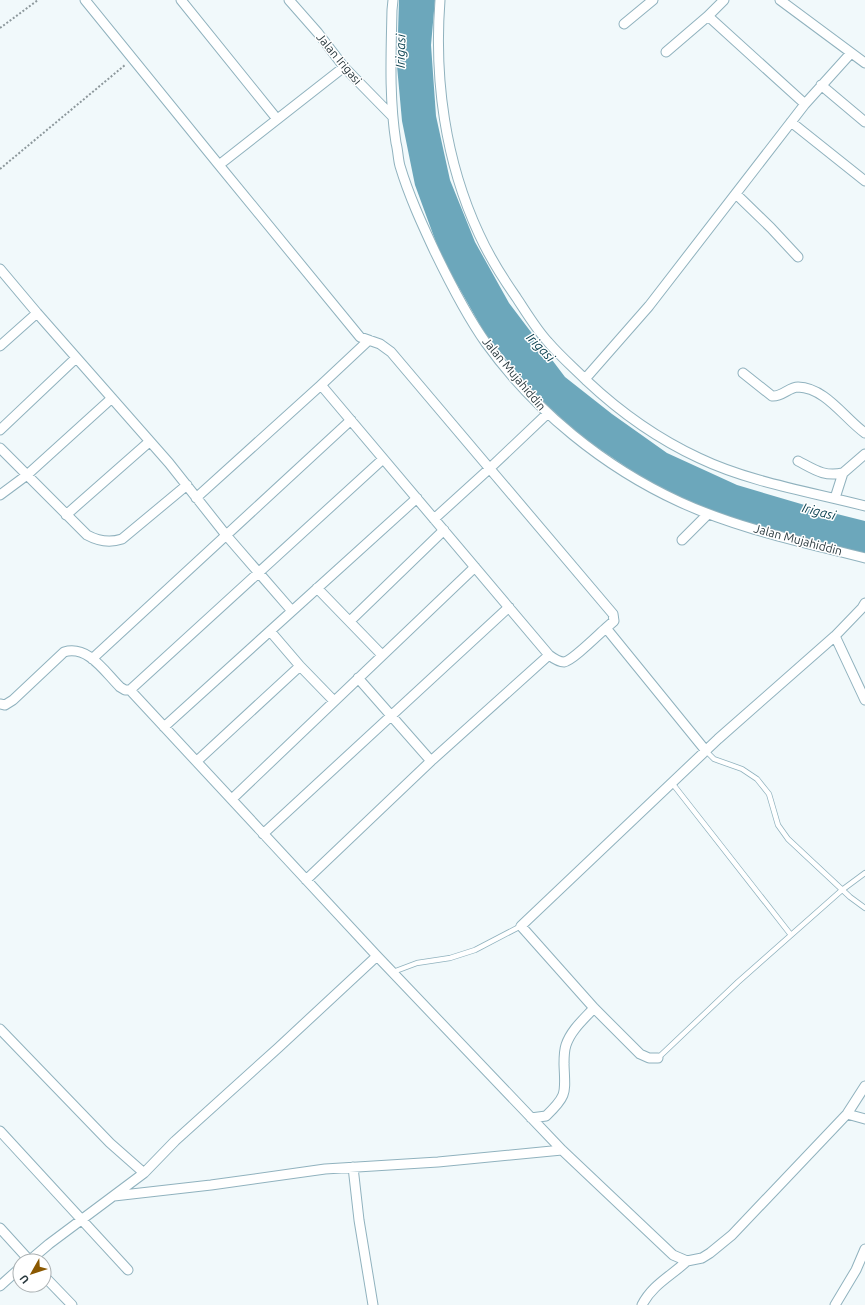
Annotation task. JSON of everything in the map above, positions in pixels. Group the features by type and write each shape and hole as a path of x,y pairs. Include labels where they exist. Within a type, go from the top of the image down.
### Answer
{"street":[{"path":"85,0 360,337 380,344 392,352 489,469 613,614 614,621 566,661 563,662 556,660 549,655 321,385"},
{"path":"181,0 277,119"},
{"name":"Jalan Irigasi","path":"289,0 344,67 392,116"},
{"name":"Jalan Mujahiddin","path":"393,0 390,64 392,116 400,166 416,212 452,285 486,343 506,368 548,413 587,445 626,473 679,501 708,514 777,536 865,558"},
{"path":"440,0 438,25 438,64 441,102 450,146 462,191 479,234 498,270 547,342 599,392 630,417 676,446 701,459 765,481 865,506"},
{"path":"624,24 653,0"},
{"path":"666,52 708,16 724,0"},
{"path":"780,0 865,63"},
{"path":"708,16 805,104"},
{"path":"585,379 649,306 805,104 851,53"},
{"path":"219,165 344,67"},
{"path":"822,85 865,122"},
{"path":"791,122 865,182"},
{"path":"736,194 798,257"},
{"path":"0,269 36,313 169,463 226,535 292,611"},
{"path":"0,346 36,313"},
{"path":"196,498 369,340"},
{"path":"0,430 76,358"},
{"path":"743,373 772,396 779,395 797,387 811,390 830,401 865,432"},
{"path":"0,495 27,475 112,398"},
{"path":"434,519 548,413"},
{"path":"92,659 351,420"},
{"path":"66,515 149,442"},
{"path":"0,448 66,515 87,535 95,540 115,541 122,539 187,485"},
{"path":"834,498 843,473 865,454"},
{"path":"0,704 6,705 13,700 64,652 75,650 88,655 120,687 124,690 130,690 383,459"},
{"path":"798,462 821,473 829,475 843,473"},
{"path":"164,727 417,498"},
{"path":"682,540 708,514"},
{"path":"350,621 444,530"},
{"path":"232,799 475,567"},
{"path":"317,588 382,656"},
{"path":"658,1058 649,1058 640,1054 594,1008 521,926 706,751 834,636 862,608 865,603"},
{"path":"263,834 509,607"},
{"path":"606,628 706,751"},
{"path":"270,631 300,666 334,701"},
{"path":"834,636 865,700"},
{"path":"306,880 431,761 549,655"},
{"path":"196,761 300,666"},
{"path":"358,678 431,761"},
{"path":"130,690 392,973 531,1118 562,1150 673,1255 686,1261 695,1260 710,1254 732,1235 847,1114 865,1086"},
{"path":"39,1253 144,1173 175,1141 377,956"},
{"path":"531,1118 546,1116 562,1099 564,1093 564,1053 566,1045 573,1031 594,1008"},
{"path":"0,1029 110,1142 144,1173"},
{"path":"847,1114 865,1119"},
{"path":"0,1131 128,1270"},
{"path":"113,1196 211,1185 325,1169 438,1162 562,1150"},
{"path":"353,1167 359,1220 373,1305"},
{"path":"0,1228 22,1253"},
{"path":"835,1305 856,1270 865,1249"},
{"path":"642,1305 649,1293 657,1284 669,1277 686,1261"},
{"path":"0,1286 12,1275"},
{"path":"52,1284 72,1305"}],"lane":[{"path":"706,751 714,759 742,770 757,779 769,794 778,825 788,839 842,890 865,908"},
{"path":"672,783 791,935"},
{"path":"658,1058 738,982 842,890 865,873"},
{"path":"392,973 417,963 450,958 476,950 521,926"}],"path":[{"path":"0,28 38,0"},
{"path":"0,170 132,58"}],"water":[{"name":"Irigasi","path":"399,0 435,0 431,45 436,116 450,180 475,242 509,303 565,377 612,414 667,453 737,485 825,511 865,521 865,555 714,514 657,488 579,435 532,391 484,332 441,256 415,185 402,121 397,66"}]}
